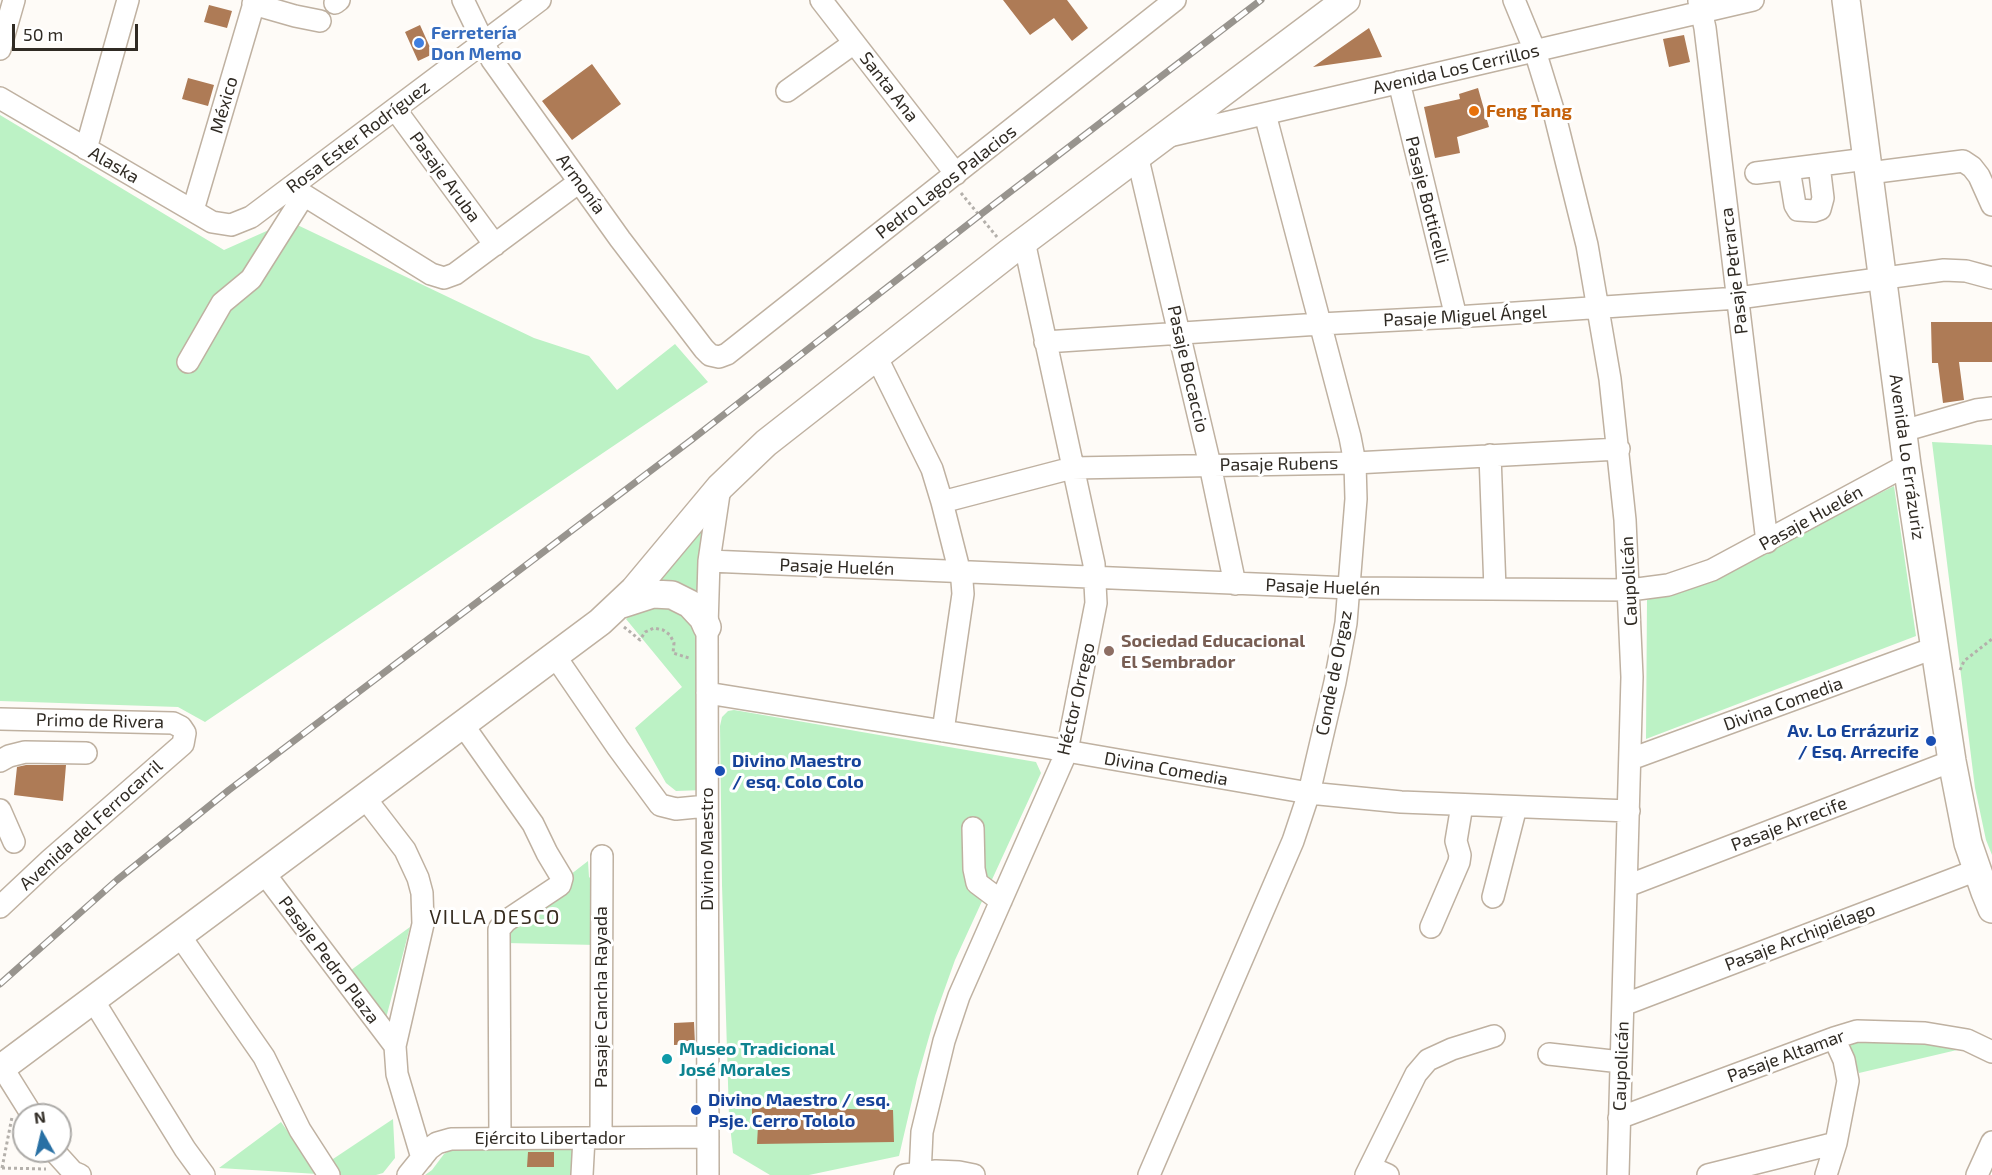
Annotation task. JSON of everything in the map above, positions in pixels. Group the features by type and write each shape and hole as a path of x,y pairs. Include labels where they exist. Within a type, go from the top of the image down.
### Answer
{"main road":[{"path":"1,1068 463,725 615,609 720,487 766,443 1137,155 1346,0"},
{"name":"Avenida Lo Errázuriz","path":"1846,0 1907,465 1938,675 1962,818 1977,870 1992,909"},
{"path":"615,609 653,594 672,595 690,604 703,618 707,627"}],"street":[{"path":"0,50 14,0"},
{"path":"86,149 128,0"},
{"name":"Armonía","path":"464,0 492,60 704,350 714,356"},
{"name":"Rosa Ester Rodríguez","path":"231,225 251,217 298,191 395,109 540,0"},
{"name":"Santa Ana","path":"821,0 956,174"},
{"name":"Pedro Lagos Palacios","path":"714,356 727,354 1175,0"},
{"name":"Caupolicán","path":"1514,0 1535,51 1572,183 1599,308 1619,449 1630,590 1632,677 1618,1175"},
{"name":"Avenida Los Cerrillos","path":"1160,139 1535,51 1700,6 1753,0"},
{"path":"254,2 295,16 320,21"},
{"name":"México","path":"193,210 254,2"},
{"name":"Pasaje Petrarca","path":"1700,6 1767,542"},
{"path":"787,91 855,43"},
{"name":"Pasaje Botticelli","path":"1399,82 1456,317"},
{"name":"Alaska","path":"0,98 212,222 231,225"},
{"name":"Pasaje Aruba","path":"395,109 495,245"},
{"name":"Conde de Orgaz","path":"1149,1175 1282,868 1309,793 1342,648 1350,588 1356,490 1355,463 1264,114"},
{"name":"Pasaje Bocaccio","path":"1137,155 1210,465 1235,584"},
{"path":"1756,173 1819,165 1868,166 1963,161 1979,176 1992,205"},
{"path":"1789,169 1795,205 1798,210 1814,211 1820,209 1823,198 1819,165"},
{"path":"188,362 222,303 251,279 298,191 431,274 444,278 456,273 579,182"},
{"name":"Héctor Orrego","path":"915,1174 944,1041 959,996 1067,751 1094,616 1097,590 1045,342 1017,247"},
{"name":"Pasaje Miguel Ángel","path":"1045,342 1738,298 1944,270 1966,271 1992,278"},
{"path":"876,356 925,453 942,502 960,572 963,594 944,731"},
{"path":"1903,431 1976,410 1992,408"},
{"name":"Pasaje Rubens","path":"942,502 1072,468 1355,463 1619,449"},
{"path":"1490,455 1495,590"},
{"name":"Pasaje Huelén","path":"709,561 1350,588 1630,590 1691,579 1720,566 1907,465"},
{"name":"Divino Maestro","path":"708,1175 706,663 709,561 720,487"},
{"name":"Divina Comedia","path":"1631,759 1934,648"},
{"path":"555,656 660,805 676,809 707,806"},
{"name":"Divina Comedia","path":"707,693 1309,793 1373,800 1629,811"},
{"name":"Primo de Rivera","path":"0,719 173,723 181,727 185,733 183,744"},
{"path":"463,725 533,824 547,854 562,878 560,885 506,921 499,929 500,1138"},
{"name":"Avenida del Ferrocarril","path":"0,907 50,860 183,744"},
{"path":"0,761 25,752 86,753"},
{"name":"Pasaje Arrecife","path":"1627,886 1952,761"},
{"path":"365,798 405,850 422,893 423,924 395,1047 397,1074 422,1158"},
{"path":"1431,927 1459,862 1460,855 1456,841 1462,805"},
{"path":"1493,897 1516,807"},
{"path":"0,810 14,842"},
{"path":"973,828 974,869 977,883 1001,901"},
{"name":"Pasaje Cancha Rayada","path":"582,1175 592,1138 602,856"},
{"name":"Pasaje Archipiélago","path":"1623,1005 1977,870"},
{"name":"Pasaje Pedro Plaza","path":"264,873 395,1047"},
{"path":"180,936 264,1057 300,1130 329,1175"},
{"path":"93,1000 185,1149 204,1175"},
{"name":"Pasaje Altamar","path":"1619,1118 1857,1031 1925,1033 1967,1040 1992,1052"},
{"path":"1375,1172 1416,1074 1428,1060 1452,1049 1494,1036"},
{"path":"1826,1175 1836,1143 1848,1081 1845,1060 1834,1038"},
{"path":"1549,1054 1621,1062"},
{"path":"1,1068 24,1103"},
{"name":"Ejército Libertador","path":"408,1175 437,1143 451,1138 708,1137"},
{"path":"1977,1175 1992,1142"},
{"path":"1708,1175 1836,1143"},
{"path":"55,1163 80,1175"},
{"path":"915,1174 945,1171 974,1175"}],"path":[{"path":"956,174 962,196 1017,247"},
{"path":"615,609 640,640 645,632 654,628 663,630 670,635 674,644 673,653 706,663"},
{"path":"1938,675 1959,671 1964,661 1992,639"},
{"path":"17,1091 1,1168 55,1163"}],"green space":[{"path":"0,115 224,250 289,221 534,338 589,356 617,390 675,344 708,382 205,722 178,707 0,701"},
{"path":"1932,442 1992,445 1992,855 1986,840 1975,788"},
{"path":"1894,486 1916,636 1646,739 1647,600 1734,567"},
{"path":"702,519 706,526 706,609 647,588"},
{"path":"663,602 701,621 704,790 676,791 666,783 635,728 682,687 626,619 637,610"},
{"path":"734,710 1036,762 1041,773 955,960 935,1016 917,1079 899,1156 809,1175 770,1175 733,1153 729,1116 720,726 722,717 728,711"},
{"path":"588,861 589,877 596,883 597,945 506,943 508,923"},
{"path":"410,927 385,1022 347,973"},
{"path":"1870,1039 1919,1043 1957,1050 1859,1073 1846,1043"},
{"path":"393,1119 395,1158 383,1173 337,1175 330,1161"},
{"path":"281,1122 318,1174 219,1168"},
{"path":"458,1146 573,1148 573,1175 425,1175 432,1170 444,1154"}],"building":[{"path":"1003,0 1067,0 1088,28 1072,41 1054,18 1030,35"},
{"path":"209,5 232,11 227,28 204,22"},
{"name":"Ferretería Don Memo","path":"420,25 433,54 418,61 405,32"},
{"path":"1369,28 1382,57 1313,67"},
{"path":"1684,35 1690,62 1669,67 1663,39"},
{"path":"592,64 621,104 572,140 542,101"},
{"path":"188,78 214,85 208,106 182,99"},
{"path":"1478,88 1489,127 1457,137 1460,153 1435,158 1424,107 1460,99 1459,94"},
{"path":"1931,322 1992,322 1992,362 1959,362 1964,400 1943,403 1938,363 1932,363"},
{"path":"66,765 63,801 14,795 17,767"},
{"path":"694,1022 695,1044 674,1045 674,1023"},
{"path":"752,1107 893,1110 894,1142 757,1144 758,1126 752,1127"},
{"path":"528,1152 554,1152 554,1167 527,1167"}],"railway":[{"path":"0,984 117,880 229,790 690,441 1261,0"}],"place":[{"name":"Ferretería Don Memo","path":"419,43"},
{"name":"Feng Tang","path":"1474,111"},
{"name":"Sociedad Educacional El Sembrador","path":"1109,651"},
{"name":"Av. Lo Errázuriz / Esq. Arrecife","path":"1931,741"},
{"name":"Divino Maestro / esq. Colo Colo","path":"720,771"},
{"name":"Museo Tradicional José Morales","path":"667,1059"},
{"name":"Divino Maestro / esq. Psje. Cerro Tololo","path":"696,1110"}],"district":[{"name":"VILLA DESCO","path":"495,917"}]}
